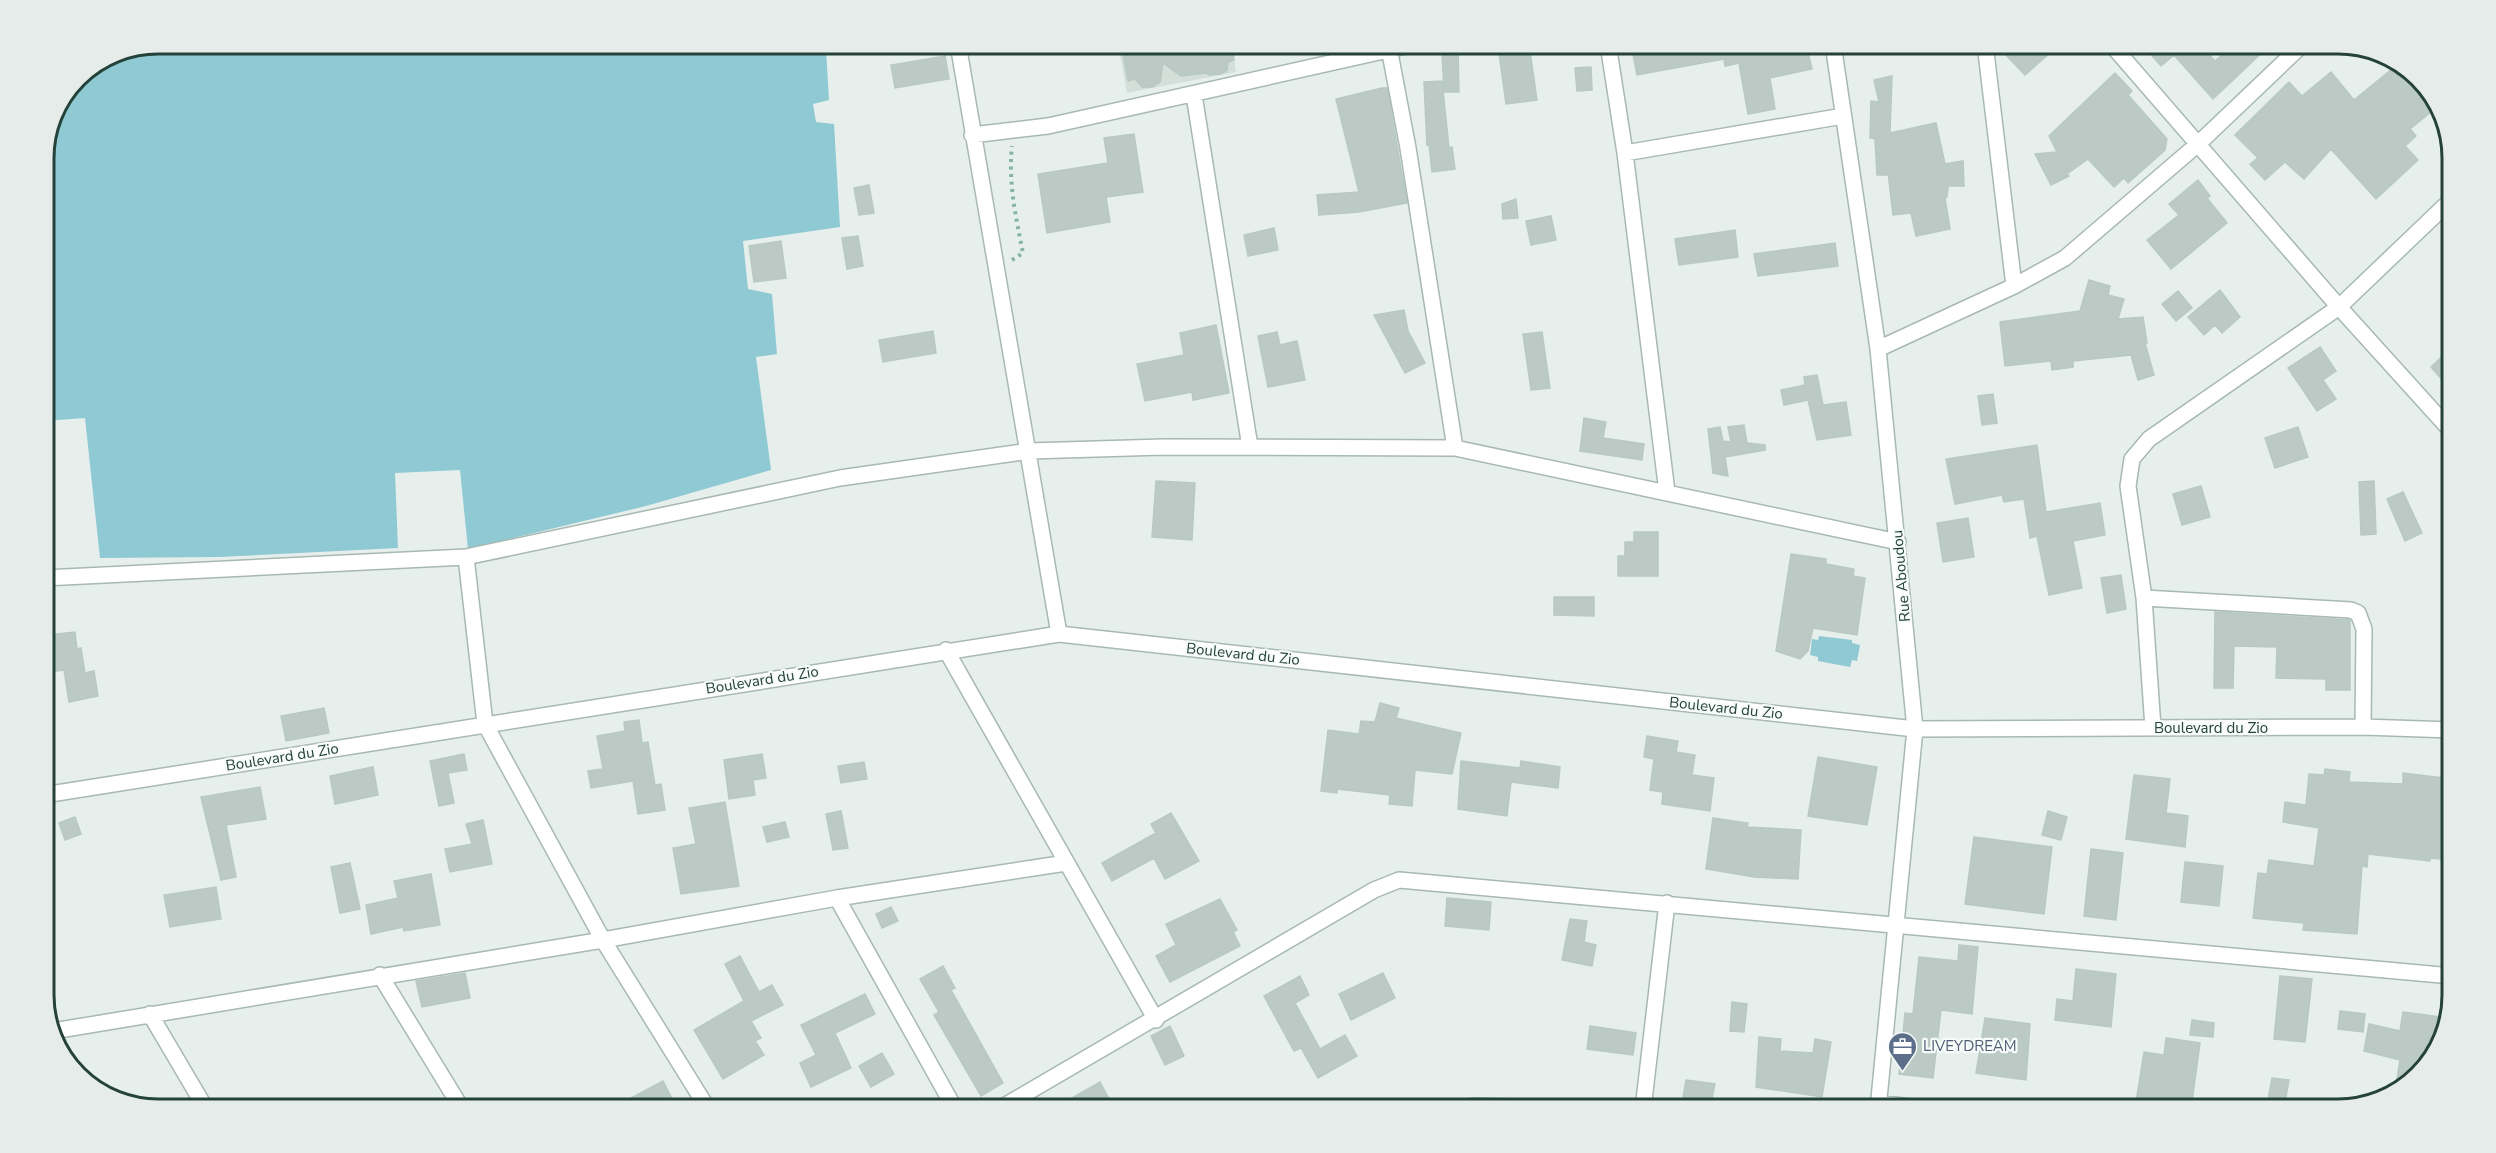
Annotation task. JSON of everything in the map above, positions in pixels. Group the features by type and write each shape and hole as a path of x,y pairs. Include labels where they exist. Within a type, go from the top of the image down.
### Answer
{"street":[{"path":"960,54 972,135 999,269 1059,634"},
{"path":"972,135 1033,129 1194,95 1364,54"},
{"path":"1390,54 1408,148 1455,448"},
{"path":"1609,54 1667,492"},
{"name":"Rue Aboudou","path":"1835,54 1878,349 1915,729 1879,1099"},
{"path":"1986,54 2014,286"},
{"path":"2120,54 2339,307 2442,421"},
{"path":"1878,349 2014,286 2077,250 2198,144 2292,54"},
{"path":"1194,95 1250,447"},
{"path":"1624,153 1844,117"},
{"path":"2153,728 2144,598 2127,486 2130,466 2139,448 2339,307 2442,209"},
{"path":"54,578 466,557 805,484 1029,451 1250,447 1455,448 1898,542"},
{"path":"466,557 485,724 603,940 701,1099"},
{"path":"2144,598 2351,609 2358,613 2364,628 2363,727"},
{"name":"Boulevard du Zio","path":"54,793 946,650 1059,634 1915,729 2363,727 2442,730"},
{"path":"946,650 1156,1020"},
{"path":"61,1030 380,975 603,940 837,898 1066,863"},
{"path":"1018,1099 1374,890 1399,880 2442,975"},
{"path":"837,898 949,1099"},
{"path":"1644,1099 1667,903"},
{"path":"380,975 455,1099"},
{"path":"150,1014 200,1099"}],"path":[{"path":"1023,253 1013,202 1010,166 1012,146 1033,129"}],"shaded area":[{"path":"1120,54 1233,54 1236,72 1127,93"}],"water":[{"path":"158,54 826,54 829,100 813,104 816,122 834,124 840,227 743,241 748,289 772,294 777,354 756,357 771,470 646,506 468,549 460,470 395,473 398,548 219,557 100,558 85,418 54,420 54,152 62,119 72,100 100,72 119,62 138,56"},
{"path":"1819,636 1852,640 1852,643 1860,645 1857,661 1852,660 1850,667 1818,661 1818,657 1810,655 1812,639 1818,640"}],"building":[{"path":"1123,54 1233,54 1234,60 1228,62 1227,70 1221,74 1181,76 1163,63 1160,82 1152,87 1142,87 1135,79 1128,81"},
{"path":"1442,54 1458,54 1459,92 1444,92"},
{"path":"1499,54 1530,54 1537,100 1506,104"},
{"path":"1633,54 1808,54 1812,69 1770,78 1775,109 1748,114 1739,63 1725,66 1724,59 1637,75"},
{"path":"2007,54 2049,54 2025,75"},
{"path":"2151,54 2208,54 2215,61 2223,54 2260,54 2213,99 2174,55 2161,66"},
{"path":"945,56 949,79 895,88 891,65"},
{"path":"1591,67 1592,90 1577,91 1575,68"},
{"path":"2392,69 2411,85 2431,112 2410,129 2416,136 2405,146 2418,160 2376,199 2331,149 2304,179 2285,162 2265,180 2250,164 2258,158 2235,135 2289,82 2302,96 2331,72 2354,100"},
{"path":"2115,73 2132,91 2128,95 2167,139 2165,150 2128,183 2124,178 2114,187 2088,159 2067,174 2069,176 2051,185 2035,154 2057,152 2049,136"},
{"path":"1892,76 1890,133 1936,123 1945,164 1963,161 1964,186 1948,186 1945,198 1950,229 1916,236 1911,213 1893,215 1888,172 1888,175 1877,175 1875,139 1870,138 1871,101 1879,102 1874,80"},
{"path":"1442,81 1449,148 1452,147 1455,169 1432,172 1429,144 1427,145 1424,82"},
{"path":"1387,88 1407,203 1359,212 1319,215 1317,195 1359,192 1336,99"},
{"path":"1134,134 1143,192 1106,197 1110,222 1047,233 1038,174 1108,163 1104,138"},
{"path":"2198,180 2210,196 2207,198 2227,223 2171,269 2147,240 2179,215 2169,204"},
{"path":"869,185 874,213 859,215 854,188"},
{"path":"1516,199 1518,218 1503,219 1502,204"},
{"path":"1551,216 1556,240 1531,245 1526,221"},
{"path":"1274,228 1278,250 1248,256 1244,235"},
{"path":"1735,230 1738,257 1679,265 1675,239"},
{"path":"858,236 863,266 847,269 842,238"},
{"path":"781,241 786,278 754,282 749,246"},
{"path":"1835,243 1838,266 1758,276 1754,254"},
{"path":"2089,280 2110,286 2108,295 2124,299 2118,319 2143,317 2147,343 2145,343 2154,375 2138,380 2131,355 2073,361 2073,367 2052,370 2051,361 2005,366 2000,322 2080,311"},
{"path":"2220,290 2240,317 2222,333 2215,325 2204,335 2188,317"},
{"path":"2178,291 2192,308 2176,321 2162,304"},
{"path":"1404,310 1408,331 1425,363 1405,373 1374,315"},
{"path":"1216,325 1229,393 1193,400 1192,392 1145,401 1137,364 1184,355 1180,333"},
{"path":"933,331 936,353 883,362 879,340"},
{"path":"1277,332 1280,345 1297,341 1305,380 1268,387 1258,336"},
{"path":"1542,332 1550,388 1531,390 1523,334"},
{"path":"2320,347 2336,371 2323,380 2336,399 2317,411 2288,368"},
{"path":"2442,357 2442,380 2431,367"},
{"path":"1817,375 1823,405 1846,402 1851,435 1817,440 1808,400 1784,405 1781,390 1805,385 1804,377"},
{"path":"1993,394 1997,423 1982,425 1978,396"},
{"path":"1584,418 1606,422 1603,438 1644,444 1642,460 1580,451"},
{"path":"1744,425 1747,443 1765,445 1765,450 1725,457 1728,476 1713,473 1708,429 1720,427 1723,441 1731,442 1728,427"},
{"path":"2298,427 2308,457 2275,468 2265,438"},
{"path":"2037,445 2046,512 2100,503 2105,535 2073,541 2082,588 2049,595 2037,536 2030,538 2024,499 2004,502 2002,495 1955,504 1946,459"},
{"path":"1156,481 1195,483 1192,540 1152,537"},
{"path":"2374,481 2376,534 2361,535 2359,482"},
{"path":"2201,486 2210,517 2182,525 2173,494"},
{"path":"2403,492 2422,533 2405,541 2387,499"},
{"path":"1968,518 1974,557 1943,562 1937,523"},
{"path":"1634,532 1658,532 1658,576 1618,576 1618,556 1625,556 1625,542 1634,542"},
{"path":"1791,554 1826,559 1826,564 1854,569 1853,576 1865,578 1857,635 1813,628 1808,651 1800,659 1776,651"},
{"path":"2121,575 2126,609 2107,613 2101,578"},
{"path":"1554,597 1594,597 1594,616 1554,615"},
{"path":"2215,612 2350,620 2350,690 2326,690 2326,679 2276,678 2277,647 2234,646 2233,688 2214,688"},
{"path":"75,632 77,649 81,648 85,673 94,671 98,696 69,702 64,670 54,672 54,634"},
{"path":"1380,703 1399,708 1396,718 1461,733 1452,774 1415,770 1412,806 1389,804 1390,795 1337,789 1337,793 1321,791 1328,730 1359,734 1361,721 1375,722"},
{"path":"324,708 329,733 286,741 281,716"},
{"path":"639,720 642,743 648,742 655,785 661,784 665,810 638,814 633,781 591,788 588,771 603,769 597,736 625,731 624,722"},
{"path":"1647,736 1678,741 1676,752 1695,755 1692,775 1714,778 1710,811 1662,804 1663,792 1650,790 1654,759 1644,757"},
{"path":"464,754 467,770 448,773 454,803 439,806 430,761"},
{"path":"762,754 766,778 753,780 755,795 729,799 724,760"},
{"path":"1818,757 1877,767 1867,825 1808,816"},
{"path":"1461,761 1520,768 1521,761 1560,767 1558,788 1511,782 1507,816 1458,809"},
{"path":"864,762 867,779 841,783 838,766"},
{"path":"373,767 378,795 335,804 330,776"},
{"path":"2325,769 2350,772 2349,782 2403,784 2403,773 2442,778 2442,859 2430,858 2430,861 2368,854 2367,867 2362,866 2357,934 2303,930 2304,923 2253,918 2258,873 2267,874 2269,860 2314,866 2319,828 2283,822 2285,802 2306,805 2309,774 2324,775"},
{"path":"2134,775 2170,779 2166,813 2188,816 2185,847 2126,839"},
{"path":"260,787 266,819 226,825 236,877 221,880 201,797"},
{"path":"725,802 739,886 681,894 673,848 696,844 689,808"},
{"path":"841,811 848,848 833,850 826,814"},
{"path":"2048,811 2067,817 2061,840 2042,835"},
{"path":"1171,813 1199,861 1165,879 1154,858 1112,881 1102,863 1156,833 1151,824"},
{"path":"75,817 81,834 65,840 59,823"},
{"path":"1713,818 1748,823 1747,827 1801,830 1798,879 1754,877 1706,869"},
{"path":"483,820 492,864 450,872 445,849 472,844 466,824"},
{"path":"785,822 789,837 767,842 763,827"},
{"path":"1974,837 2052,847 2044,914 1965,904"},
{"path":"2091,849 2123,853 2116,920 2084,916"},
{"path":"2185,862 2223,866 2219,906 2181,902"},
{"path":"350,863 360,909 340,913 331,867"},
{"path":"431,874 440,925 404,931 403,927 371,934 366,905 398,898 394,881"},
{"path":"216,887 221,919 170,927 164,895"},
{"path":"1447,898 1491,902 1489,930 1445,926"},
{"path":"1220,899 1237,930 1233,932 1240,946 1170,982 1156,956 1176,945 1166,924"},
{"path":"891,907 898,921 882,928 876,914"},
{"path":"1570,919 1587,921 1584,942 1596,945 1592,966 1562,960"},
{"path":"1959,945 1978,947 1972,1014 1941,1010 1933,1078 1899,1074 1905,1013 1913,1014 1919,957 1958,961"},
{"path":"740,956 759,992 772,985 783,1005 751,1021 761,1038 755,1041 764,1055 723,1079 694,1030 744,1001 725,964"},
{"path":"943,966 955,988 951,990 1003,1083 981,1096 934,1015 939,1012 920,979"},
{"path":"2076,969 2116,974 2111,1027 2055,1020 2057,999 2073,1001"},
{"path":"465,973 470,998 422,1007 416,981"},
{"path":"1383,973 1395,998 1351,1020 1339,994"},
{"path":"1300,976 1309,995 1295,1003 1320,1049 1345,1035 1357,1056 1318,1078 1301,1048 1294,1051 1264,996"},
{"path":"2280,976 2312,979 2305,1042 2274,1039"},
{"path":"865,994 875,1014 835,1033 851,1068 811,1087 800,1063 816,1055 801,1025"},
{"path":"1732,1002 1747,1004 1744,1032 1730,1031"},
{"path":"2340,1011 2365,1014 2363,1032 2338,1029"},
{"path":"2403,1012 2439,1017 2428,1047 2397,1080 2400,1060 2364,1051 2369,1024 2400,1031"},
{"path":"1985,1018 2030,1024 2026,1080 1976,1073"},
{"path":"2192,1020 2214,1023 2213,1037 2190,1035"},
{"path":"1170,1026 1184,1056 1165,1065 1151,1036"},
{"path":"1590,1026 1636,1033 1633,1055 1587,1049"},
{"path":"1759,1037 1781,1039 1780,1051 1813,1053 1815,1039 1831,1042 1822,1097 1756,1087"},
{"path":"2166,1038 2200,1043 2192,1099 2136,1099 2144,1052 2164,1055"},
{"path":"882,1053 894,1074 871,1087 859,1066"},
{"path":"2272,1078 2289,1080 2286,1099 2268,1099"},
{"path":"1686,1080 1715,1084 1712,1099 1683,1099"},
{"path":"663,1081 672,1099 629,1099"},
{"path":"1100,1082 1109,1099 1070,1099"}],"place":[{"name":"LIVEYDREAM","path":"1902,1072"}]}
